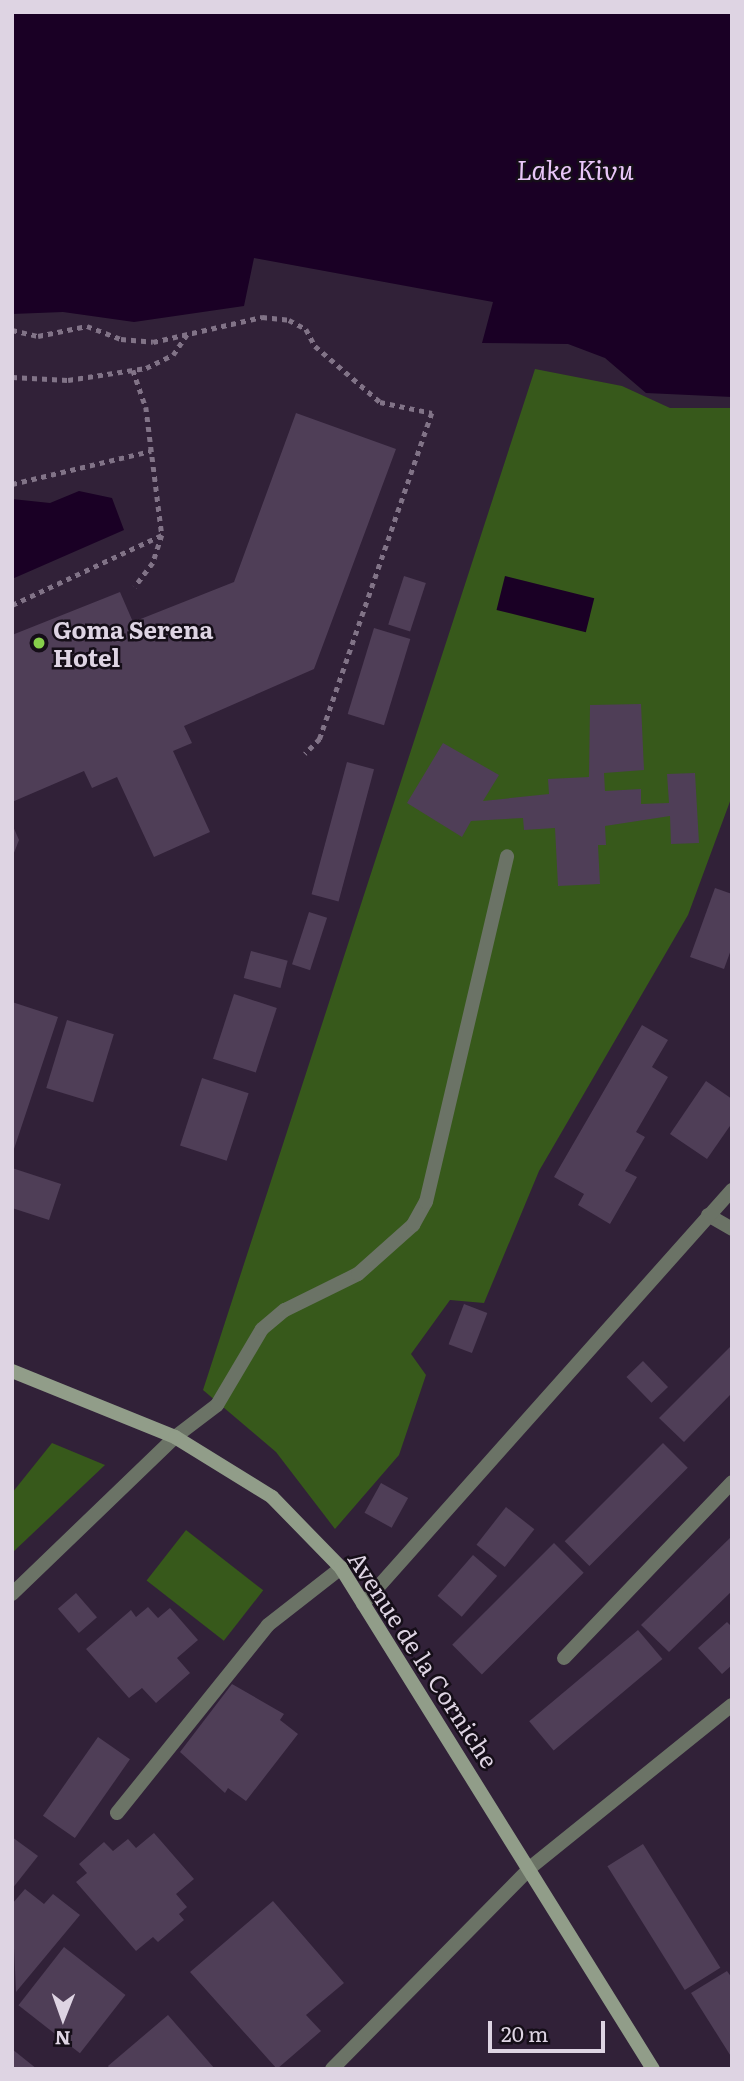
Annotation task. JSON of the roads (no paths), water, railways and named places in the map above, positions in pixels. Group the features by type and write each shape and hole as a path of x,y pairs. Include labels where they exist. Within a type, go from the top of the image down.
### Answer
{"street":[{"path":"12,1594 175,1437 217,1405 262,1329 285,1310 358,1274 413,1225 426,1202 506,856"},
{"path":"363,1604 732,1190"},
{"path":"708,1215 732,1229"},
{"name":"Avenue de la Corniche","path":"12,1371 175,1437 272,1497 341,1568 531,1867 653,2069"},
{"path":"564,1658 732,1482"},
{"path":"117,1813 268,1625 341,1568"},
{"path":"332,2069 531,1867 732,1705"}],"water":[{"name":"Lake Kivu","path":"12,12 732,12 732,397 646,393 605,358 568,344 482,343 493,302 254,258 244,306 134,322 63,312 12,314"},
{"path":"79,491 112,498 124,530 12,579 12,499 50,503"},
{"path":"505,576 594,598 586,632 497,610"}],"place":[{"name":"Goma Serena Hotel","path":"39,643"}]}
